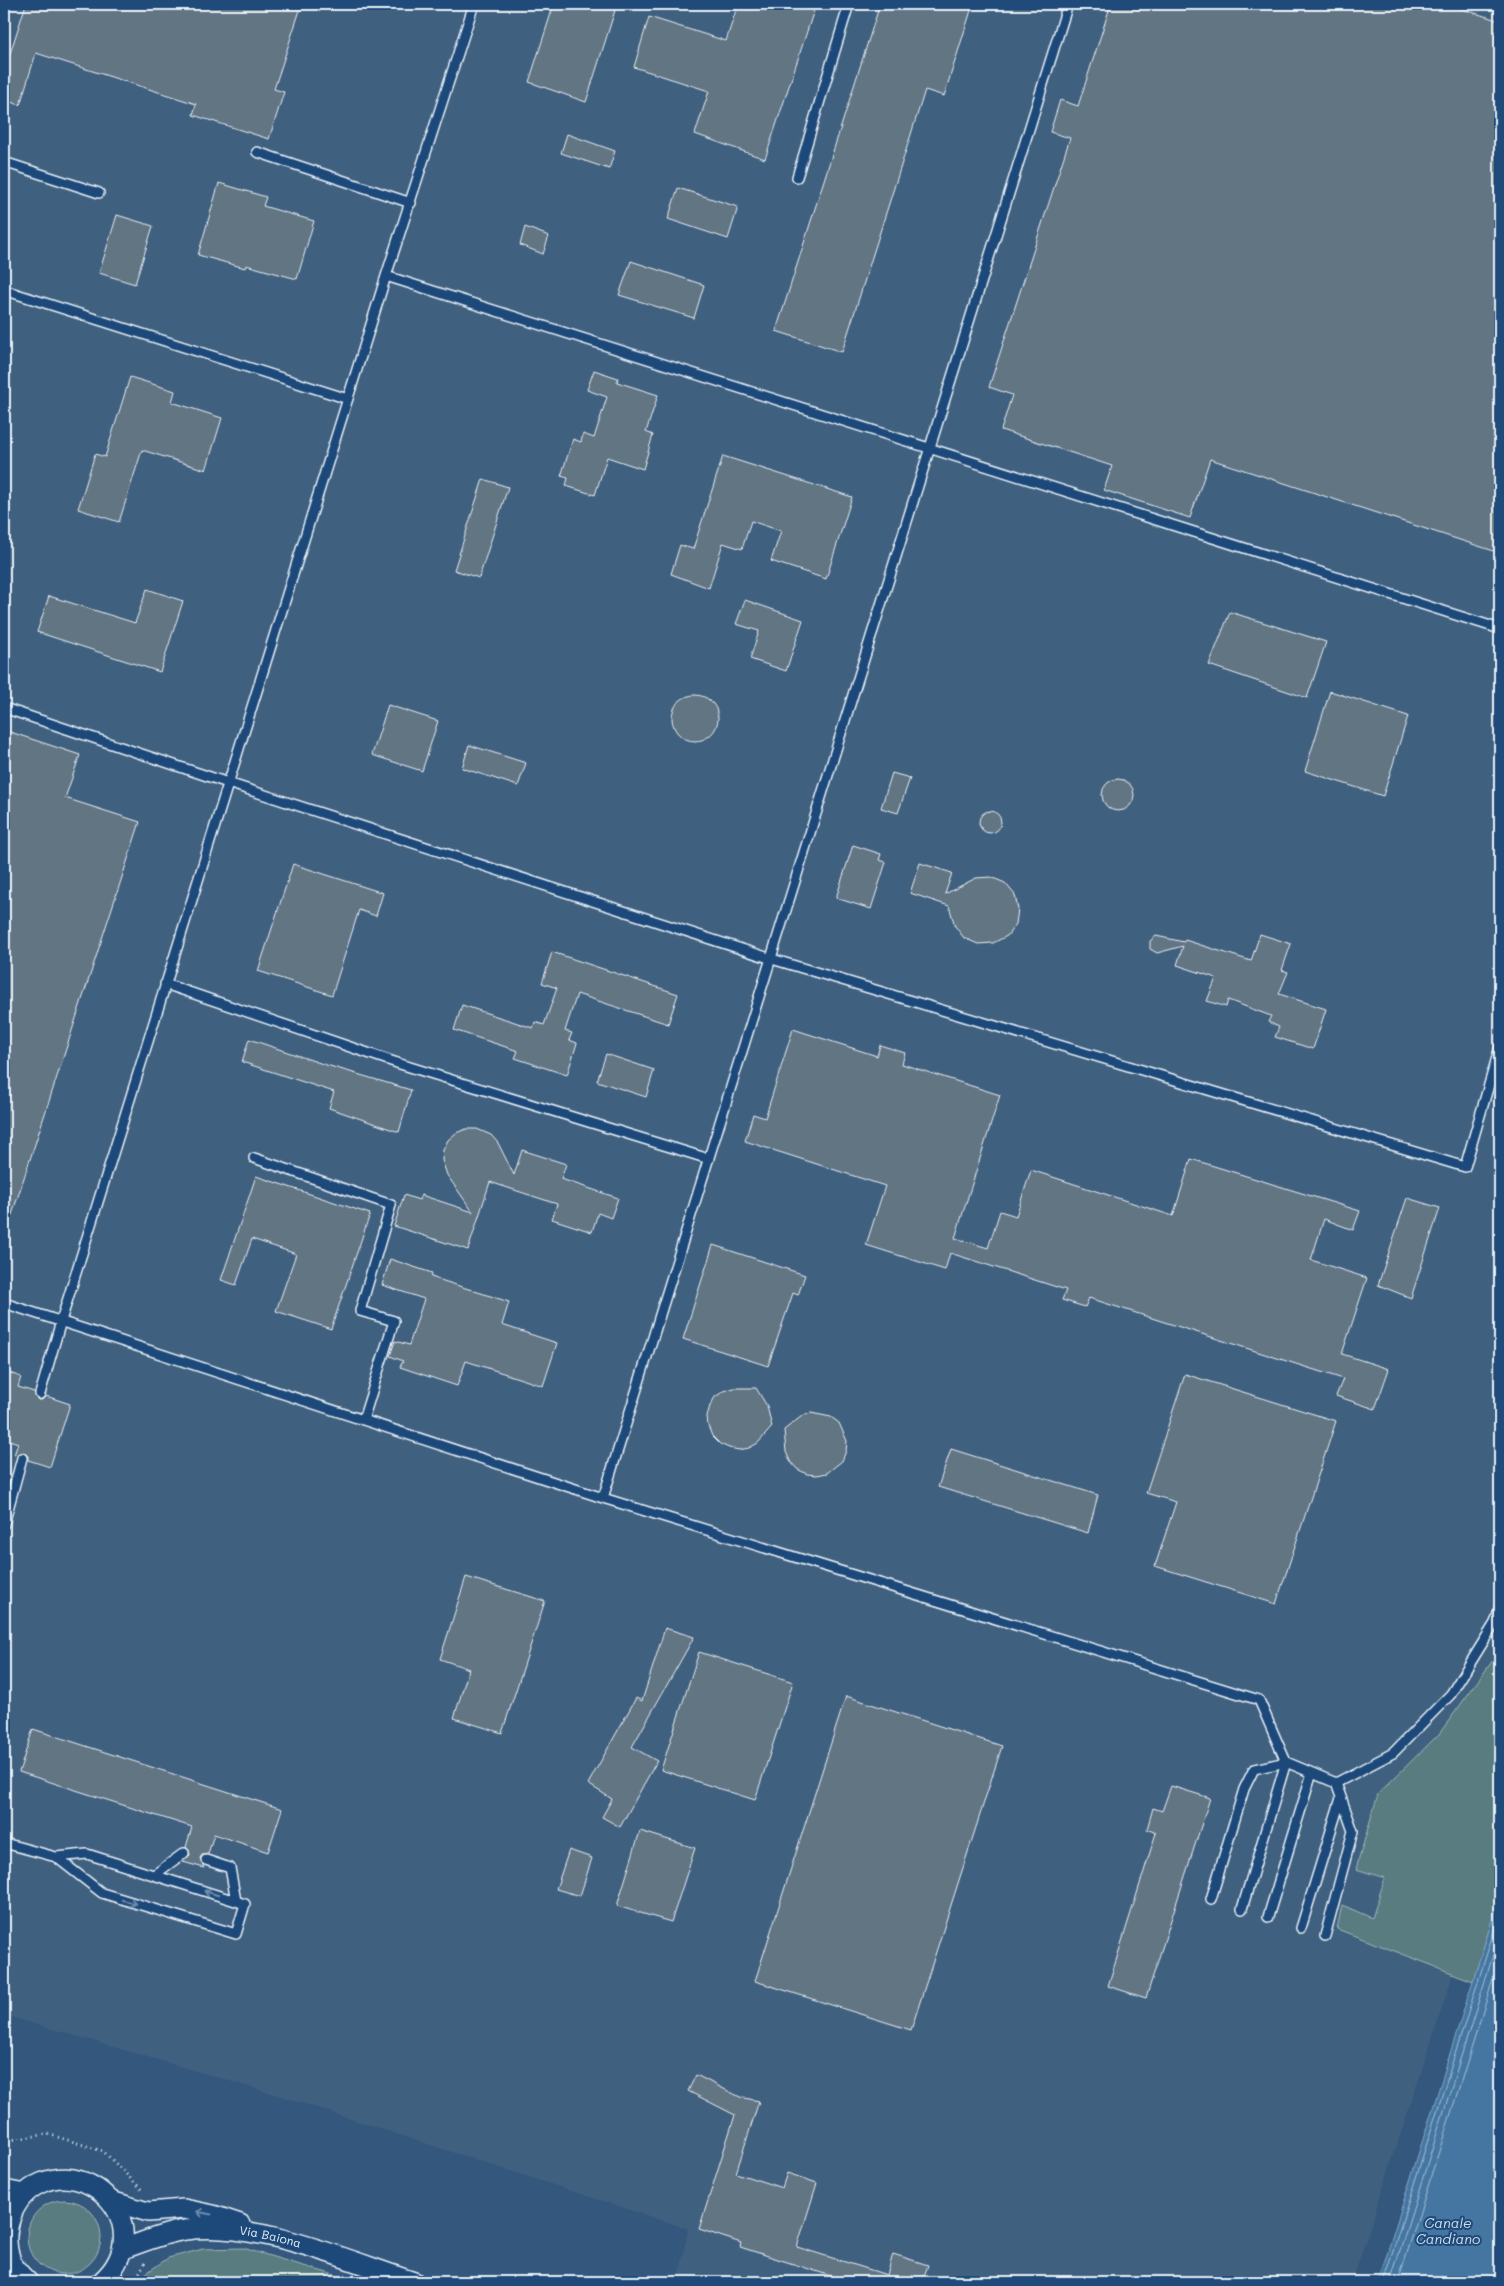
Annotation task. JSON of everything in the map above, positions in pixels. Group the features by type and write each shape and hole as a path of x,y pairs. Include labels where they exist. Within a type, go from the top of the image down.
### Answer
{"street":[{"path":"21,2278 7,2248 5,2234 8,2220 15,2206 25,2194 41,2183 60,2178 79,2180 97,2188 112,2201 148,2212 184,2209 212,2215 301,2243"},
{"path":"4,2190 25,2194"},
{"path":"112,2201 122,2224 122,2249 112,2280"},
{"name":"Via Baiona","path":"122,2249 185,2230 226,2229 301,2243 414,2282"}],"lane":[{"path":"40,1394 165,984 386,276 474,4"},
{"path":"797,178 849,4"},
{"path":"603,1498 1068,4"},
{"path":"257,152 411,203"},
{"path":"4,162 99,192"},
{"path":"386,276 1500,629"},
{"path":"4,290 348,399"},
{"path":"4,708 228,783 772,959 1465,1167 1500,1047"},
{"path":"165,984 400,1064 709,1159"},
{"path":"254,1158 391,1205 360,1311 394,1321 363,1420"},
{"path":"4,1303 603,1498 1259,1700 1286,1762 1242,1908"},
{"path":"4,1524 22,1458"},
{"path":"1211,1899 1244,1789 1254,1770 1286,1762 1336,1782 1393,1753 1451,1694 1495,1623 1500,1607"},
{"path":"1268,1917 1312,1773"},
{"path":"1325,1936 1353,1831 1336,1782"},
{"path":"1301,1928 1341,1798"},
{"path":"4,1843 56,1857 86,1854 245,1904 236,1934 102,1894 56,1857"},
{"path":"154,1875 184,1853"},
{"path":"206,1860 230,1868 236,1901"}],"shaded area":[{"path":"4,4 1500,4 1500,1832 1352,2282 678,2282 688,2229 274,2094 4,2015"}],"green space":[{"path":"1494,1659 1500,1661 1500,1895 1473,1981 1337,1929 1342,1905 1372,1918 1385,1878 1356,1869 1378,1794 1439,1734"},
{"path":"64,2200 85,2206 95,2216 101,2237 95,2258 85,2268 64,2274 43,2268 33,2258 27,2237 33,2216 43,2206"},
{"path":"243,2248 358,2282 148,2282 142,2276 168,2258 203,2249"}],"water":[{"name":"Canale Candiano","path":"1500,1895 1500,2282 1378,2282"}],"building":[{"path":"26,4 302,4 274,89 284,92 269,139 193,115 196,104 36,53 20,105 4,100 4,72"},
{"path":"554,4 617,4 586,102 529,82"},
{"path":"738,4 816,4 765,159 695,134 709,91 634,67 649,17 726,41"},
{"path":"880,4 973,4 944,96 925,90 842,352 776,331"},
{"path":"1111,4 1447,4 1500,21 1500,553 1210,459 1190,518 1104,490 1112,466 1001,430 1012,395 989,387 1070,138 1050,132 1060,100 1078,106"},
{"path":"567,134 615,151 609,169 561,153"},
{"path":"219,183 266,197 263,206 314,221 297,279 246,265 245,268 198,255"},
{"path":"678,188 738,207 728,239 668,219"},
{"path":"117,215 153,226 135,284 99,273"},
{"path":"525,227 549,236 543,254 520,245"},
{"path":"631,261 704,285 694,318 619,295"},
{"path":"594,370 618,378 617,382 658,395 646,432 653,435 643,469 607,457 595,495 566,486 568,478 561,476 573,439 581,442 583,434 594,438 607,397 587,390"},
{"path":"130,377 175,391 172,402 222,418 206,470 142,450 119,522 78,509 95,454 105,457"},
{"path":"723,456 852,497 826,579 771,561 781,531 751,521 742,549 723,543 709,588 671,574 680,545 693,549"},
{"path":"483,479 508,487 479,578 454,570"},
{"path":"147,589 183,601 160,672 37,632 49,596 135,623"},
{"path":"745,600 803,620 786,671 750,659 759,631 736,624"},
{"path":"1230,612 1326,642 1307,698 1209,665"},
{"path":"1330,691 1408,716 1383,796 1305,771"},
{"path":"700,695 712,701 717,709 717,727 712,735 704,740 690,741 678,735 673,727 672,713 678,701 686,696"},
{"path":"388,705 438,721 422,771 372,755"},
{"path":"4,730 80,755 65,798 140,822 7,1230 4,1230"},
{"path":"469,745 526,763 518,786 462,768"},
{"path":"892,773 910,778 898,813 881,808"},
{"path":"1118,779 1124,780 1129,784 1133,789 1133,801 1129,806 1124,810 1118,811 1112,810 1107,806 1103,801 1102,795 1103,789 1107,784 1112,780"},
{"path":"990,811 1000,818 1001,822 994,832 990,833 980,826 979,822 986,812"},
{"path":"853,845 881,854 879,860 886,862 871,909 836,898"},
{"path":"920,863 952,873 945,894 976,878 991,877 1005,883 1015,895 1018,909 1016,924 1007,936 993,943 978,944 964,938 955,926 949,906 910,893"},
{"path":"293,864 383,893 376,916 359,910 332,995 258,971"},
{"path":"1260,934 1291,944 1282,970 1288,972 1279,994 1326,1009 1313,1049 1275,1037 1279,1027 1268,1022 1271,1016 1228,1000 1226,1007 1207,1001 1216,978 1177,965 1183,946 1157,953 1150,949 1150,941 1156,936 1184,942 1185,940 1251,961"},
{"path":"552,952 678,994 668,1024 577,994 565,1031 572,1033 569,1040 577,1043 567,1075 515,1058 518,1051 454,1030 462,1005 533,1028 535,1022 544,1025 557,988 542,983"},
{"path":"793,1029 877,1056 880,1045 905,1053 902,1064 1000,1095 955,1238 988,1248 1000,1211 1016,1216 1031,1170 1173,1216 1191,1159 1360,1211 1353,1230 1324,1219 1311,1260 1367,1278 1342,1354 1389,1369 1375,1409 1336,1396 1343,1379 1089,1298 1085,1307 1062,1300 1066,1290 950,1253 945,1270 866,1245 885,1186 745,1141 753,1114 765,1118"},
{"path":"249,1039 323,1064 411,1090 399,1132 329,1108 334,1092 242,1062"},
{"path":"606,1054 654,1070 646,1097 597,1081"},
{"path":"466,1129 477,1129 491,1135 498,1143 514,1175 522,1150 566,1164 561,1179 618,1198 611,1218 598,1213 592,1232 552,1219 557,1204 490,1182 468,1250 394,1226 404,1195 419,1200 421,1195 473,1212 447,1175 442,1160 443,1150 448,1140 456,1133"},
{"path":"256,1176 370,1214 331,1329 276,1311 296,1254 252,1239 236,1285 221,1280"},
{"path":"1407,1198 1440,1208 1411,1298 1378,1285"},
{"path":"713,1245 805,1275 798,1295 793,1293 768,1366 683,1339"},
{"path":"390,1259 432,1273 431,1277 509,1302 502,1325 557,1343 543,1386 466,1361 457,1386 400,1367 403,1361 390,1356 395,1341 409,1345 424,1299 382,1285"},
{"path":"4,1371 21,1377 18,1387 34,1392 38,1400 42,1400 46,1396 70,1404 50,1467 28,1460 28,1456 24,1452 14,1455 18,1443 4,1438"},
{"path":"1185,1374 1336,1421 1276,1604 1155,1566 1176,1502 1146,1493"},
{"path":"734,1388 756,1388 767,1406 772,1427 758,1443 749,1448 739,1450 720,1444 712,1436 707,1416 715,1397 724,1391"},
{"path":"811,1413 831,1417 839,1423 847,1441 842,1461 827,1473 817,1475 807,1474 797,1469 790,1461 786,1452 784,1430 802,1416"},
{"path":"951,1449 1098,1495 1088,1533 938,1487"},
{"path":"466,1577 545,1601 502,1733 454,1718 469,1669 440,1659"},
{"path":"665,1628 694,1637 632,1747 657,1761 620,1827 602,1817 612,1799 588,1784 636,1698 642,1701"},
{"path":"699,1652 793,1682 755,1800 661,1770"},
{"path":"846,1696 1002,1746 911,2030 755,1981"},
{"path":"33,1729 282,1809 268,1852 214,1834 208,1854 202,1855 200,1858 204,1868 183,1862 190,1855 186,1847 192,1827 19,1772"},
{"path":"1171,1786 1210,1798 1146,1998 1108,1986 1156,1833 1147,1829 1153,1808 1162,1811"},
{"path":"640,1831 695,1848 671,1922 617,1906"},
{"path":"569,1850 592,1858 580,1896 556,1889"},
{"path":"696,2075 740,2097 759,2101 736,2173 782,2188 787,2173 817,2183 797,2247 887,2275 893,2254 928,2265 922,2282 850,2282 740,2247 741,2243 699,2229 735,2115 688,2091"}]}
